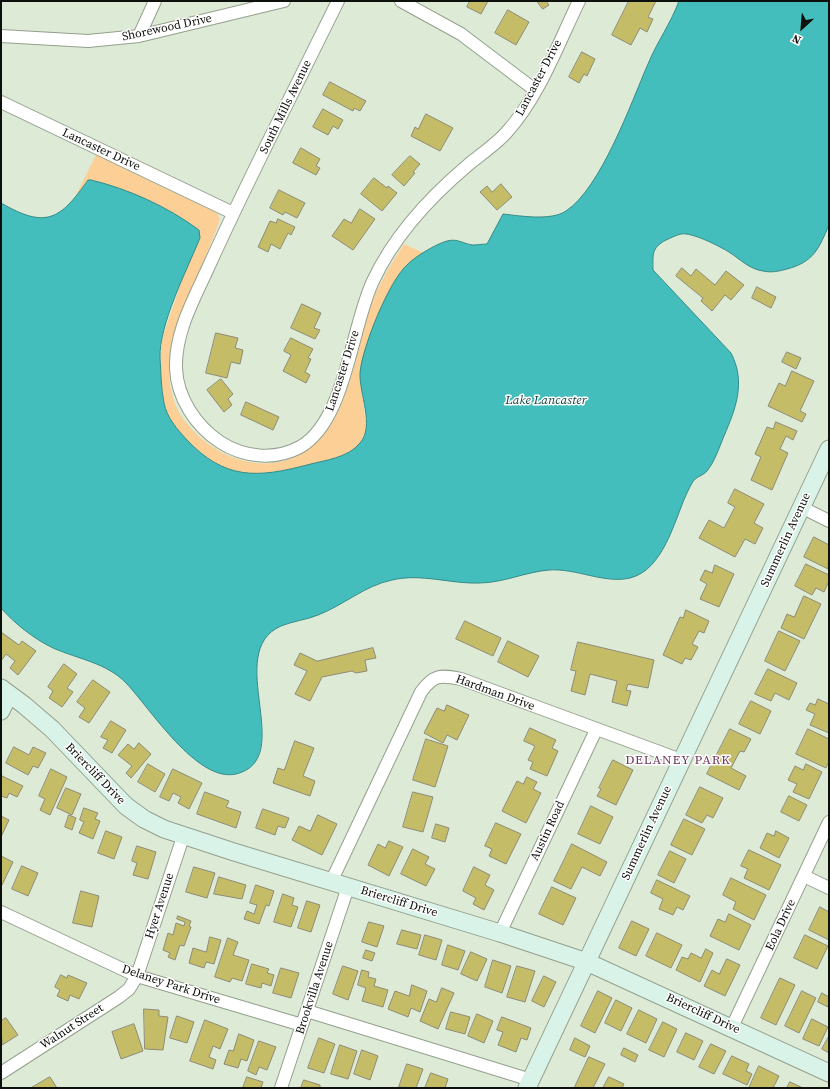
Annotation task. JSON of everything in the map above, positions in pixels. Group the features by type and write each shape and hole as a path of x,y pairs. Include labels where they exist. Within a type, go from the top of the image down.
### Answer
{"street":[{"path":"139,36 155,1"},
{"name":"Shorewood Drive","path":"1,36 88,41 139,36 284,1"},
{"name":"South Mills Avenue","path":"233,213 338,1"},
{"path":"401,1 461,34 535,90"},
{"name":"Lancaster Drive","path":"1,102 233,213 182,327 177,349 176,369 179,387 189,410 203,428 222,443 244,453 260,456 280,453 299,447 315,435 326,419 336,398 372,283 384,260 403,231 441,190 505,134 520,116 535,90 579,1"},
{"name":"Summerlin Avenue","path":"529,1084 829,449"},
{"path":"802,507 829,521"},
{"name":"Hardman Drive","path":"331,882 421,692 428,682 435,677 448,676 461,679 596,730 681,760"},
{"path":"1,711 5,691"},
{"name":"Briercliff Drive","path":"5,691 52,729 126,806 144,820 183,837 500,933 587,962 732,1027 829,1073"},
{"name":"Austin Road","path":"500,933 596,730"},
{"name":"Eola Drive","path":"732,1027 829,822"},
{"name":"Hyer Avenue","path":"137,976 183,837"},
{"path":"804,876 829,888"},
{"name":"Brookvilla Avenue","path":"281,1088 348,887"},
{"name":"Delaney Park Drive","path":"1,912 100,960 137,976 302,1025"},
{"name":"Walnut Street","path":"1,1073 119,997 129,989 137,976"},
{"path":"307,1011 529,1084"}],"shaded area":[{"path":"96,155 217,213 220,219 173,337 169,376 170,386 176,405 180,414 191,429 220,451 237,459 254,463 272,463 289,459 306,451 320,439 332,423 341,406 370,308 385,275 404,244 424,253 377,318 367,346 360,373 366,427 363,439 355,448 338,457 292,469 259,473 235,472 218,465 199,451 173,425 166,411 161,390 160,367 163,336 199,230 161,206 120,188 91,180 88,180 72,203"}],"water":[{"name":"Lake Lancaster","path":"679,1 829,1 829,225 822,241 810,258 796,266 775,272 766,272 753,268 719,246 692,235 679,234 661,243 655,249 653,256 653,270 731,353 738,374 739,385 738,395 732,415 715,459 706,472 692,483 666,544 651,565 641,573 630,578 620,579 600,578 559,570 540,571 488,583 468,583 425,578 403,578 372,587 318,615 281,626 265,639 258,658 257,680 262,727 261,748 253,764 236,774 221,774 206,767 190,756 161,725 136,694 118,676 101,666 53,648 39,640 25,630 1,608 1,203 30,216 41,218 51,216 60,212 69,204 88,180 91,180 120,188 161,206 199,230 200,238 175,297 164,329 161,344 160,358 162,392 165,408 170,418 183,436 201,453 215,463 228,469 242,472 272,472 336,458 355,448 364,436 366,419 360,381 362,362 378,315 393,284 401,272 408,264 421,254 447,241 451,240 473,245 487,244 503,214 536,217 552,216 566,211 579,200 603,165 614,144 652,56"}],"building":[{"path":"470,1 488,1 481,14 467,7"},
{"path":"537,1 546,1 549,5 543,9"},
{"path":"629,1 656,1 648,17 653,19 647,32 640,28 631,45 612,35"},
{"path":"508,10 529,22 516,45 495,33"},
{"path":"582,52 595,59 587,76 584,74 579,83 569,77"},
{"path":"330,82 366,101 360,111 354,108 353,111 323,95"},
{"path":"323,109 343,120 338,129 333,126 328,135 313,127"},
{"path":"426,114 453,128 440,151 411,136 415,127 418,129"},
{"path":"301,148 320,159 316,166 320,168 316,175 293,163"},
{"path":"410,156 420,164 413,172 415,173 404,186 392,175"},
{"path":"374,178 387,188 388,186 397,193 382,211 361,194"},
{"path":"501,184 512,197 497,210 480,192 487,186 492,192"},
{"path":"279,190 305,203 297,218 285,212 283,215 270,208"},
{"path":"360,209 375,219 353,250 332,236 344,219 351,223"},
{"path":"278,219 295,227 291,235 288,233 280,249 271,244 268,252 258,247 270,221 276,223"},
{"path":"682,268 691,276 696,269 715,285 726,271 744,285 731,300 725,295 712,311 701,301 703,298 676,276"},
{"path":"757,287 776,297 771,308 752,298"},
{"path":"302,304 321,313 314,328 320,330 315,339 291,328"},
{"path":"216,333 238,338 235,348 243,350 240,364 231,362 227,378 206,373"},
{"path":"291,338 313,349 308,358 311,359 305,372 310,375 306,383 283,371 291,355 284,351"},
{"path":"787,352 801,358 796,369 782,362"},
{"path":"792,371 814,381 800,411 806,414 802,422 768,406 779,383 785,386"},
{"path":"221,379 233,394 228,399 232,405 224,412 207,390"},
{"path":"246,402 279,417 273,430 241,415"},
{"path":"776,422 797,431 793,440 786,436 780,449 788,453 772,490 751,480 761,457 755,454 767,427 773,429"},
{"path":"735,489 764,504 754,523 763,528 755,544 745,539 735,557 699,538 709,520 724,528 735,507 728,503"},
{"path":"814,537 829,545 828,569 804,557"},
{"path":"806,564 829,575 829,581 824,592 816,588 812,595 795,586"},
{"path":"715,565 734,574 719,607 700,599 707,584 700,580 705,570 712,573"},
{"path":"804,596 821,604 804,639 781,628 787,614 794,617"},
{"path":"686,610 709,621 704,633 699,631 692,644 698,647 691,660 685,658 682,664 663,655 680,617 683,618"},
{"path":"465,621 501,638 493,656 456,639"},
{"path":"779,631 800,641 785,671 765,661"},
{"path":"1,632 19,645 22,641 36,651 18,675 10,668 15,661 6,654 1,661"},
{"path":"508,641 539,656 528,677 498,662"},
{"path":"578,642 654,660 648,688 628,684 626,690 631,691 627,706 612,702 617,681 590,674 585,695 571,691 576,671 571,670"},
{"path":"373,648 376,658 365,660 367,671 356,673 352,671 322,677 310,701 295,694 307,671 294,665 300,653 317,661"},
{"path":"64,664 77,674 67,688 73,692 62,707 49,698 53,691 48,687"},
{"path":"768,669 797,683 789,700 775,693 771,701 755,694"},
{"path":"93,680 110,692 89,723 79,717 85,708 77,702"},
{"path":"818,699 829,704 829,733 810,725 815,714 806,710 810,703 815,705"},
{"path":"751,701 771,711 760,734 739,724"},
{"path":"447,705 469,715 457,740 447,735 443,743 424,733 437,708 444,711"},
{"path":"111,721 126,730 112,753 103,748 108,740 101,737"},
{"path":"530,728 556,740 552,748 558,751 547,776 530,769 533,762 528,760 535,746 524,741"},
{"path":"730,729 751,739 744,752 740,751 731,768 746,776 739,790 707,774"},
{"path":"808,729 829,739 829,761 826,768 796,754"},
{"path":"426,739 448,746 435,787 413,780"},
{"path":"295,741 314,748 303,776 315,781 310,796 273,783 278,768 284,770"},
{"path":"139,743 151,754 131,778 126,773 132,766 118,755 128,744 134,749"},
{"path":"14,747 29,755 33,747 46,753 38,768 33,766 28,775 6,763"},
{"path":"613,760 633,770 616,805 597,796 601,789 599,788"},
{"path":"148,764 165,774 155,792 138,782"},
{"path":"806,764 822,772 809,799 793,792 797,784 788,780 795,766 803,770"},
{"path":"51,769 67,777 50,815 40,810 45,799 39,796"},
{"path":"173,769 202,783 189,809 178,803 181,797 173,793 169,801 160,797"},
{"path":"2,776 23,786 17,797 9,793 7,798 1,796"},
{"path":"527,777 537,782 533,789 541,793 526,823 502,811 517,781 523,784"},
{"path":"700,787 723,798 713,818 707,815 702,823 686,815"},
{"path":"66,788 81,794 72,815 57,808"},
{"path":"205,792 229,801 226,807 241,812 236,828 197,814"},
{"path":"413,792 433,797 423,832 403,827"},
{"path":"789,796 807,805 799,821 781,812"},
{"path":"591,806 613,817 600,844 578,834"},
{"path":"84,808 98,813 95,819 100,821 93,839 79,833 84,822 80,820"},
{"path":"263,809 289,818 285,828 278,826 275,835 256,828"},
{"path":"69,815 76,818 72,830 65,827"},
{"path":"318,815 337,824 322,855 292,840 299,826 310,831"},
{"path":"1,816 9,820 1,837"},
{"path":"684,819 705,829 692,855 671,845"},
{"path":"496,823 521,834 506,864 489,856 492,849 485,846"},
{"path":"436,824 449,828 445,842 432,838"},
{"path":"106,831 122,837 114,859 98,853"},
{"path":"776,831 789,838 779,858 760,848 767,833 774,836"},
{"path":"389,841 403,847 389,876 368,865 378,844 385,848"},
{"path":"572,844 607,862 600,876 582,867 571,889 554,881"},
{"path":"137,846 156,852 148,879 133,875 137,863 132,861"},
{"path":"413,849 429,857 425,864 435,869 426,886 401,874"},
{"path":"749,850 781,865 769,890 744,878 748,869 741,866"},
{"path":"670,851 686,859 674,883 658,875"},
{"path":"1,856 13,862 2,885 1,885"},
{"path":"22,866 38,873 28,896 12,889"},
{"path":"194,867 215,873 207,898 186,892"},
{"path":"474,867 490,875 485,885 494,890 484,910 473,904 476,898 463,891"},
{"path":"219,877 246,885 242,899 214,894"},
{"path":"731,878 766,895 754,920 733,909 736,902 723,895"},
{"path":"657,880 690,896 683,910 677,907 673,915 659,909 663,899 651,893"},
{"path":"256,885 274,891 269,906 266,905 259,924 244,919 247,911 254,914 257,905 250,903"},
{"path":"552,887 576,898 563,925 539,914"},
{"path":"81,891 99,896 92,927 73,923"},
{"path":"283,894 294,898 292,905 298,907 291,927 274,922"},
{"path":"307,901 320,905 311,932 298,928"},
{"path":"820,907 829,912 829,940 809,930"},
{"path":"729,914 751,925 739,950 710,936 718,919 725,922"},
{"path":"178,916 191,921 189,926 191,927 184,946 180,945 175,960 168,957 170,953 163,950 168,933 173,935 176,923 184,926 185,922 177,919"},
{"path":"632,921 649,929 636,956 619,948"},
{"path":"369,922 384,926 377,947 362,942"},
{"path":"402,930 421,935 417,949 397,944"},
{"path":"657,933 682,945 671,968 646,956"},
{"path":"425,935 442,940 436,960 419,955"},
{"path":"805,935 828,946 817,969 794,958"},
{"path":"210,937 221,940 214,964 206,962 204,968 189,963 193,948 206,952"},
{"path":"228,938 238,942 233,955 249,960 242,981 232,978 230,982 215,977"},
{"path":"448,945 465,951 458,970 442,965"},
{"path":"706,949 713,953 700,982 676,970 682,957 688,959 691,953 701,958"},
{"path":"366,950 375,953 372,961 363,958"},
{"path":"471,952 487,959 477,981 461,974"},
{"path":"727,959 740,965 725,996 704,986 712,970 719,974"},
{"path":"493,960 511,966 502,993 485,987"},
{"path":"252,964 269,969 267,973 274,975 271,986 262,983 261,988 246,984"},
{"path":"343,966 358,971 348,1000 333,994"},
{"path":"517,966 535,971 525,1002 507,997"},
{"path":"281,968 299,973 291,998 273,993"},
{"path":"362,970 369,972 368,977 376,979 374,986 388,990 383,1007 362,1001 366,988 358,985"},
{"path":"61,975 67,978 68,975 87,983 79,999 70,995 68,1001 57,996 60,990 55,987"},
{"path":"544,976 556,982 544,1007 532,1001"},
{"path":"780,978 795,985 776,1025 761,1018"},
{"path":"412,985 427,991 420,1012 411,1008 408,1017 388,1009 395,991 409,996"},
{"path":"442,988 454,993 438,1029 420,1021 429,999 436,1002"},
{"path":"598,991 612,998 595,1033 581,1026"},
{"path":"802,991 816,998 799,1033 785,1026"},
{"path":"822,993 829,997 828,1007 818,1002"},
{"path":"616,1000 632,1008 621,1031 605,1023"},
{"path":"144,1009 159,1010 159,1016 168,1017 163,1050 145,1049"},
{"path":"639,1010 657,1019 646,1043 627,1034"},
{"path":"451,1012 470,1017 465,1034 446,1029"},
{"path":"477,1014 493,1021 484,1043 468,1036"},
{"path":"177,1016 194,1022 187,1043 170,1038"},
{"path":"502,1017 531,1028 527,1040 521,1038 516,1052 498,1045 503,1032 497,1030"},
{"path":"6,1018 18,1035 2,1045 1,1021"},
{"path":"812,1019 828,1027 819,1046 803,1039"},
{"path":"205,1020 228,1029 220,1049 213,1046 209,1057 216,1060 213,1069 190,1061"},
{"path":"663,1022 677,1029 664,1057 649,1050"},
{"path":"134,1024 143,1051 121,1059 112,1032"},
{"path":"686,1033 703,1041 694,1060 677,1052"},
{"path":"239,1034 254,1040 247,1061 241,1059 238,1068 224,1064 229,1050 233,1051"},
{"path":"829,1036 829,1053 822,1049"},
{"path":"319,1038 335,1044 324,1073 308,1068"},
{"path":"575,1038 590,1046 585,1057 570,1050"},
{"path":"259,1041 276,1047 267,1070 259,1067 256,1075 248,1071"},
{"path":"711,1044 726,1051 714,1074 699,1067"},
{"path":"340,1045 357,1051 348,1079 331,1074"},
{"path":"624,1048 638,1055 635,1062 621,1055"},
{"path":"362,1050 378,1056 370,1080 354,1074"},
{"path":"732,1056 749,1064 746,1071 752,1074 747,1085 723,1074"},
{"path":"589,1057 605,1064 593,1088 575,1087"},
{"path":"407,1064 423,1069 416,1088 399,1087"},
{"path":"759,1066 779,1076 773,1088 749,1088"},
{"path":"431,1073 448,1079 445,1088 425,1088"},
{"path":"50,1077 57,1088 31,1088"},
{"path":"247,1077 263,1082 261,1088 243,1088"},
{"path":"609,1077 624,1084 622,1088 603,1088"},
{"path":"304,1080 320,1085 320,1088 301,1088"},
{"path":"790,1082 803,1088 787,1088"}],"district":[{"name":"DELANEY PARK","path":"678,761"}]}
